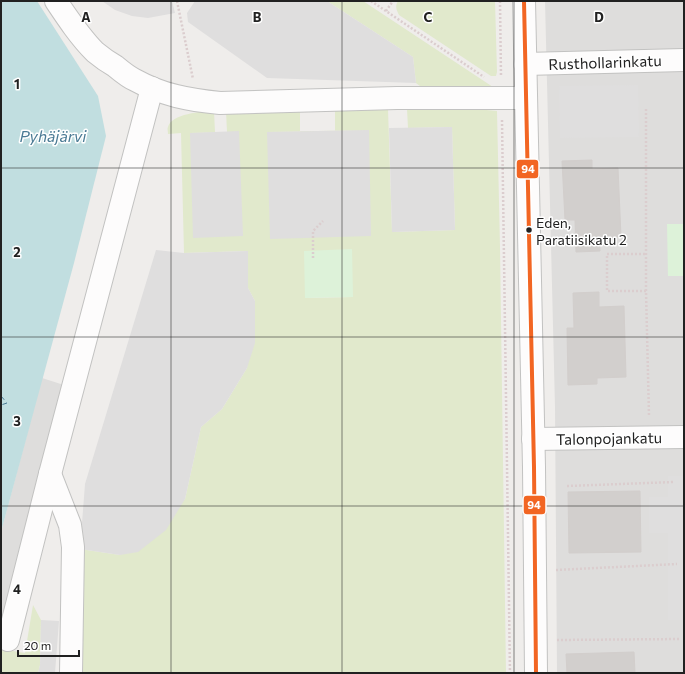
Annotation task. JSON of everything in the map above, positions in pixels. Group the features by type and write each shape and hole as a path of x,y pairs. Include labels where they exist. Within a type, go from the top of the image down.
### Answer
{"street":[{"path":"56,1 87,43 97,53 134,80 175,97 220,103 397,98 501,93 526,98"},
{"path":"524,1 536,673"},
{"name":"Rusthollarinkatu","path":"525,64 684,60"},
{"path":"8,640 50,474 152,88"},
{"name":"Talonpojankatu","path":"533,439 684,437"},
{"path":"50,474 70,525 74,547 71,673"}],"path":[{"path":"177,1 197,101"},
{"path":"371,1 501,93"},
{"path":"386,11 393,1"},
{"path":"500,1 510,673"},
{"path":"646,109 645,254 650,437"},
{"path":"313,258 313,231 323,221"},
{"path":"645,254 607,254 607,291 646,291"},
{"path":"567,486 674,482"},
{"path":"550,570 677,564"},
{"path":"551,640 681,639"}],"shaded area":[{"path":"102,1 172,1 175,13 148,18 132,16 115,10"},
{"path":"195,1 327,1 413,57 416,83 267,78 188,22 187,13"},
{"path":"545,1 684,1 684,673 557,673 555,407"},
{"path":"638,85 639,137 560,138 559,86"},
{"path":"452,127 455,230 392,232 389,128"},
{"path":"369,130 371,236 270,239 267,132"},
{"path":"239,131 243,236 193,238 190,133"},
{"path":"156,250 184,253 248,251 248,288 255,301 255,343 247,368 222,409 201,427 185,499 166,530 138,552 120,555 80,549 85,484"},
{"path":"42,378 64,385 1,620 1,532"},
{"path":"668,476 684,476 684,620 668,620 668,533 649,533 649,497 668,497"},
{"path":"41,620 59,621 55,673 38,673 40,665"}],"green space":[{"path":"327,1 363,1 496,89 424,89 416,83 413,57"},
{"path":"398,1 495,1 496,76 491,76 399,15 396,8"},
{"path":"465,108 497,111 506,673 79,673 80,549 120,555 185,499 201,427 222,409 247,368 255,301 248,288 248,251 184,253 181,133 168,134 168,128 170,123 181,116 214,111 215,132 190,133 239,132 227,132 226,111 300,110 300,131 267,132 335,131 335,110 388,109 392,232 455,230 452,127 408,128 407,109","holes":["351,249 352,297 305,298"]},
{"path":"667,224 684,224 684,276 668,276"},
{"path":"352,249 353,297 305,298 304,251"},
{"path":"33,605 41,620 40,665 38,673 1,673 1,649 25,653"}],"water":[{"name":"Pyhäjärvi","path":"1,1 37,1 98,96 106,136 74,263 1,532"}],"building":[{"path":"592,160 592,169 618,168 621,237 599,238 600,251 576,252 575,220 565,220 562,161"},
{"path":"599,292 599,307 624,306 626,377 597,378 597,384 568,385 567,328 574,328 573,293"},
{"path":"640,491 641,552 569,553 568,492"},
{"path":"634,652 635,673 567,673 566,654"}],"ferry route":[{"path":"1,396 7,403 1,405"}],"transit line":[{"name":"94","path":"524,1 534,467 536,673"}],"place":[{"name":"Eden, Paratiisikatu 2","path":"529,230"}]}
